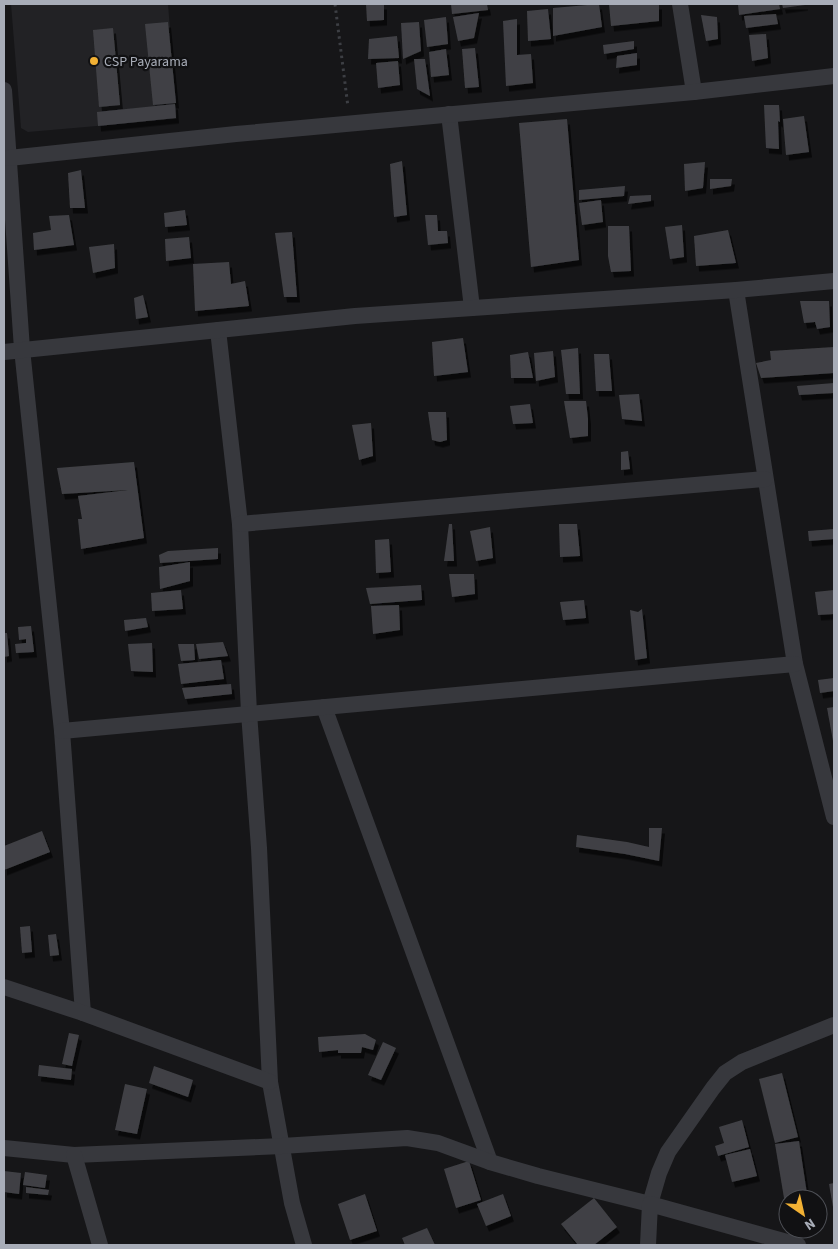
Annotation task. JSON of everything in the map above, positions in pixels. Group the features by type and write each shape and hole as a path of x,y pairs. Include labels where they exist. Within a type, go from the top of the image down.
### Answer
{"street":[{"path":"680,4 694,92"},
{"path":"9,158 236,134 694,92 834,76"},
{"path":"4,90 22,349 62,731 83,1013"},
{"path":"449,114 472,308"},
{"path":"4,352 355,316 736,290 834,281"},
{"path":"736,290 795,664 834,817"},
{"path":"218,330 240,524 249,713 259,848 270,1082 292,1204 304,1245"},
{"path":"240,524 765,479"},
{"path":"62,731 795,664"},
{"path":"324,706 490,1162"},
{"path":"4,987 83,1013 270,1082"},
{"path":"648,1245 650,1204 659,1173 668,1152 725,1073 742,1062 834,1025"},
{"path":"4,1148 74,1155 282,1146 407,1138 438,1143 490,1162 538,1176 650,1204 798,1245"},
{"path":"74,1155 100,1245"}],"path":[{"path":"335,4 350,124"}],"shaded area":[{"name":"CSP Payarama","path":"11,4 168,4 177,119 28,132 21,128"}],"building":[{"path":"366,4 384,4 384,20 367,21"},
{"path":"451,4 487,4 488,10 452,14"},
{"path":"599,4 602,27 553,36 553,8"},
{"path":"609,4 659,4 659,21 611,26"},
{"path":"738,4 779,4 780,9 739,15"},
{"path":"782,4 805,4 805,5 783,8"},
{"path":"548,9 551,39 528,41 527,11"},
{"path":"479,13 474,38 458,41 453,17"},
{"path":"776,14 778,24 746,28 744,16"},
{"path":"701,15 717,17 718,39 706,41"},
{"path":"446,17 448,44 427,47 424,20"},
{"path":"517,19 517,55 531,54 533,83 506,86 503,21"},
{"path":"168,22 176,103 153,105 145,24"},
{"path":"419,22 421,51 403,59 401,23"},
{"path":"113,28 120,105 99,107 93,30"},
{"path":"766,34 768,58 752,61 749,35"},
{"path":"397,36 399,58 368,59 369,39"},
{"path":"634,41 634,49 604,54 603,45"},
{"path":"475,48 479,87 465,88 462,49"},
{"path":"446,49 449,75 431,77 429,52"},
{"path":"637,53 637,65 616,68 617,56"},
{"path":"414,59 425,59 430,96 417,89"},
{"path":"398,61 400,85 378,88 376,63"},
{"path":"175,104 176,118 98,126 97,112"},
{"path":"764,105 779,105 779,149 766,148"},
{"path":"804,116 809,152 786,155 783,119"},
{"path":"567,119 579,260 531,267 519,123"},
{"path":"402,161 407,215 394,217 390,164"},
{"path":"705,162 703,188 685,191 684,164"},
{"path":"81,170 85,208 70,208 68,173"},
{"path":"710,179 732,179 731,186 710,189"},
{"path":"625,186 624,196 579,200 579,190"},
{"path":"651,195 651,201 628,204 630,196"},
{"path":"601,200 603,222 582,225 579,203"},
{"path":"185,210 187,225 165,227 164,213"},
{"path":"69,215 74,245 34,250 33,233 51,230 49,216"},
{"path":"425,215 437,215 438,231 447,231 448,243 428,245"},
{"path":"682,225 684,257 670,259 665,227"},
{"path":"608,226 629,226 631,271 611,272 608,256"},
{"path":"728,230 736,263 696,266 694,236"},
{"path":"292,232 297,297 284,297 275,233"},
{"path":"189,237 191,258 166,261 165,239"},
{"path":"114,244 115,268 93,273 89,247"},
{"path":"229,262 231,284 245,281 249,306 195,311 193,264"},
{"path":"143,295 148,317 136,319 134,298"},
{"path":"800,301 829,301 830,327 817,329 815,322 804,323"},
{"path":"463,338 468,372 434,376 432,342"},
{"path":"834,347 834,373 761,378 756,363 771,360 770,351"},
{"path":"578,348 580,394 566,394 561,350"},
{"path":"553,351 555,377 536,381 534,353"},
{"path":"528,352 533,378 511,378 510,355"},
{"path":"594,354 609,354 612,391 596,391"},
{"path":"834,383 834,393 799,395 797,386"},
{"path":"639,394 642,421 622,419 619,395"},
{"path":"564,401 586,401 588,436 570,438"},
{"path":"530,404 533,423 513,424 510,406"},
{"path":"428,412 446,412 447,440 440,442 432,440"},
{"path":"371,423 373,456 359,460 352,425"},
{"path":"628,451 630,469 621,470 621,452"},
{"path":"134,462 144,538 81,549 78,519 82,519 78,496 128,490 62,494 57,468"},
{"path":"449,524 452,524 454,561 444,561"},
{"path":"559,524 577,524 580,556 560,557"},
{"path":"490,527 493,558 476,561 470,531"},
{"path":"834,529 834,539 809,541 808,531"},
{"path":"389,539 391,572 376,573 375,540"},
{"path":"218,548 218,559 160,563 159,555 168,551"},
{"path":"190,562 190,581 160,589 159,567"},
{"path":"449,574 474,574 475,594 452,597"},
{"path":"421,585 422,600 370,604 366,588"},
{"path":"181,590 183,609 152,611 151,593"},
{"path":"834,590 834,614 818,615 815,592"},
{"path":"584,600 586,618 563,620 560,602"},
{"path":"399,605 400,630 373,634 371,606"},
{"path":"642,609 647,658 635,660 630,610 638,612"},
{"path":"146,618 148,627 125,631 124,620"},
{"path":"31,626 34,652 16,653 15,644 26,643 26,639 19,640 18,627"},
{"path":"4,633 7,633 9,656 4,657"},
{"path":"223,642 228,656 199,659 196,644"},
{"path":"152,643 153,672 131,671 128,644"},
{"path":"178,644 194,644 195,660 181,661"},
{"path":"221,660 224,679 181,684 178,664"},
{"path":"834,678 834,691 820,693 818,680"},
{"path":"231,684 232,694 185,699 182,688"},
{"path":"834,707 834,741 833,741 827,708"},
{"path":"649,828 662,828 659,861 576,847 577,835 649,847"},
{"path":"42,831 50,852 4,870 4,846"},
{"path":"30,926 32,952 22,953 20,927"},
{"path":"56,934 59,955 50,956 48,935"},
{"path":"69,1033 79,1035 72,1066 62,1064"},
{"path":"365,1034 376,1040 373,1050 362,1047 361,1053 338,1053 338,1050 319,1052 318,1037"},
{"path":"383,1042 396,1048 381,1080 368,1075"},
{"path":"39,1065 72,1069 71,1080 38,1076"},
{"path":"154,1066 193,1080 188,1097 149,1083"},
{"path":"782,1073 798,1137 775,1143 759,1079"},
{"path":"125,1084 147,1089 137,1134 115,1130"},
{"path":"742,1120 749,1147 718,1156 715,1146 724,1143 719,1127"},
{"path":"799,1141 806,1189 782,1189 775,1144"},
{"path":"750,1149 757,1176 732,1182 725,1155"},
{"path":"469,1161 481,1200 456,1208 444,1169"},
{"path":"4,1171 21,1173 19,1194 4,1192"},
{"path":"25,1172 47,1175 45,1188 23,1185"},
{"path":"834,1183 834,1207 833,1207 829,1184"},
{"path":"26,1187 49,1190 48,1195 26,1193"},
{"path":"365,1194 377,1231 350,1240 338,1204"},
{"path":"503,1194 511,1216 486,1226 477,1204"},
{"path":"594,1198 617,1227 594,1245 578,1245 561,1224"},
{"path":"427,1228 435,1245 405,1245 402,1238"}],"place":[{"name":"CSP Payarama","path":"94,61"}]}
